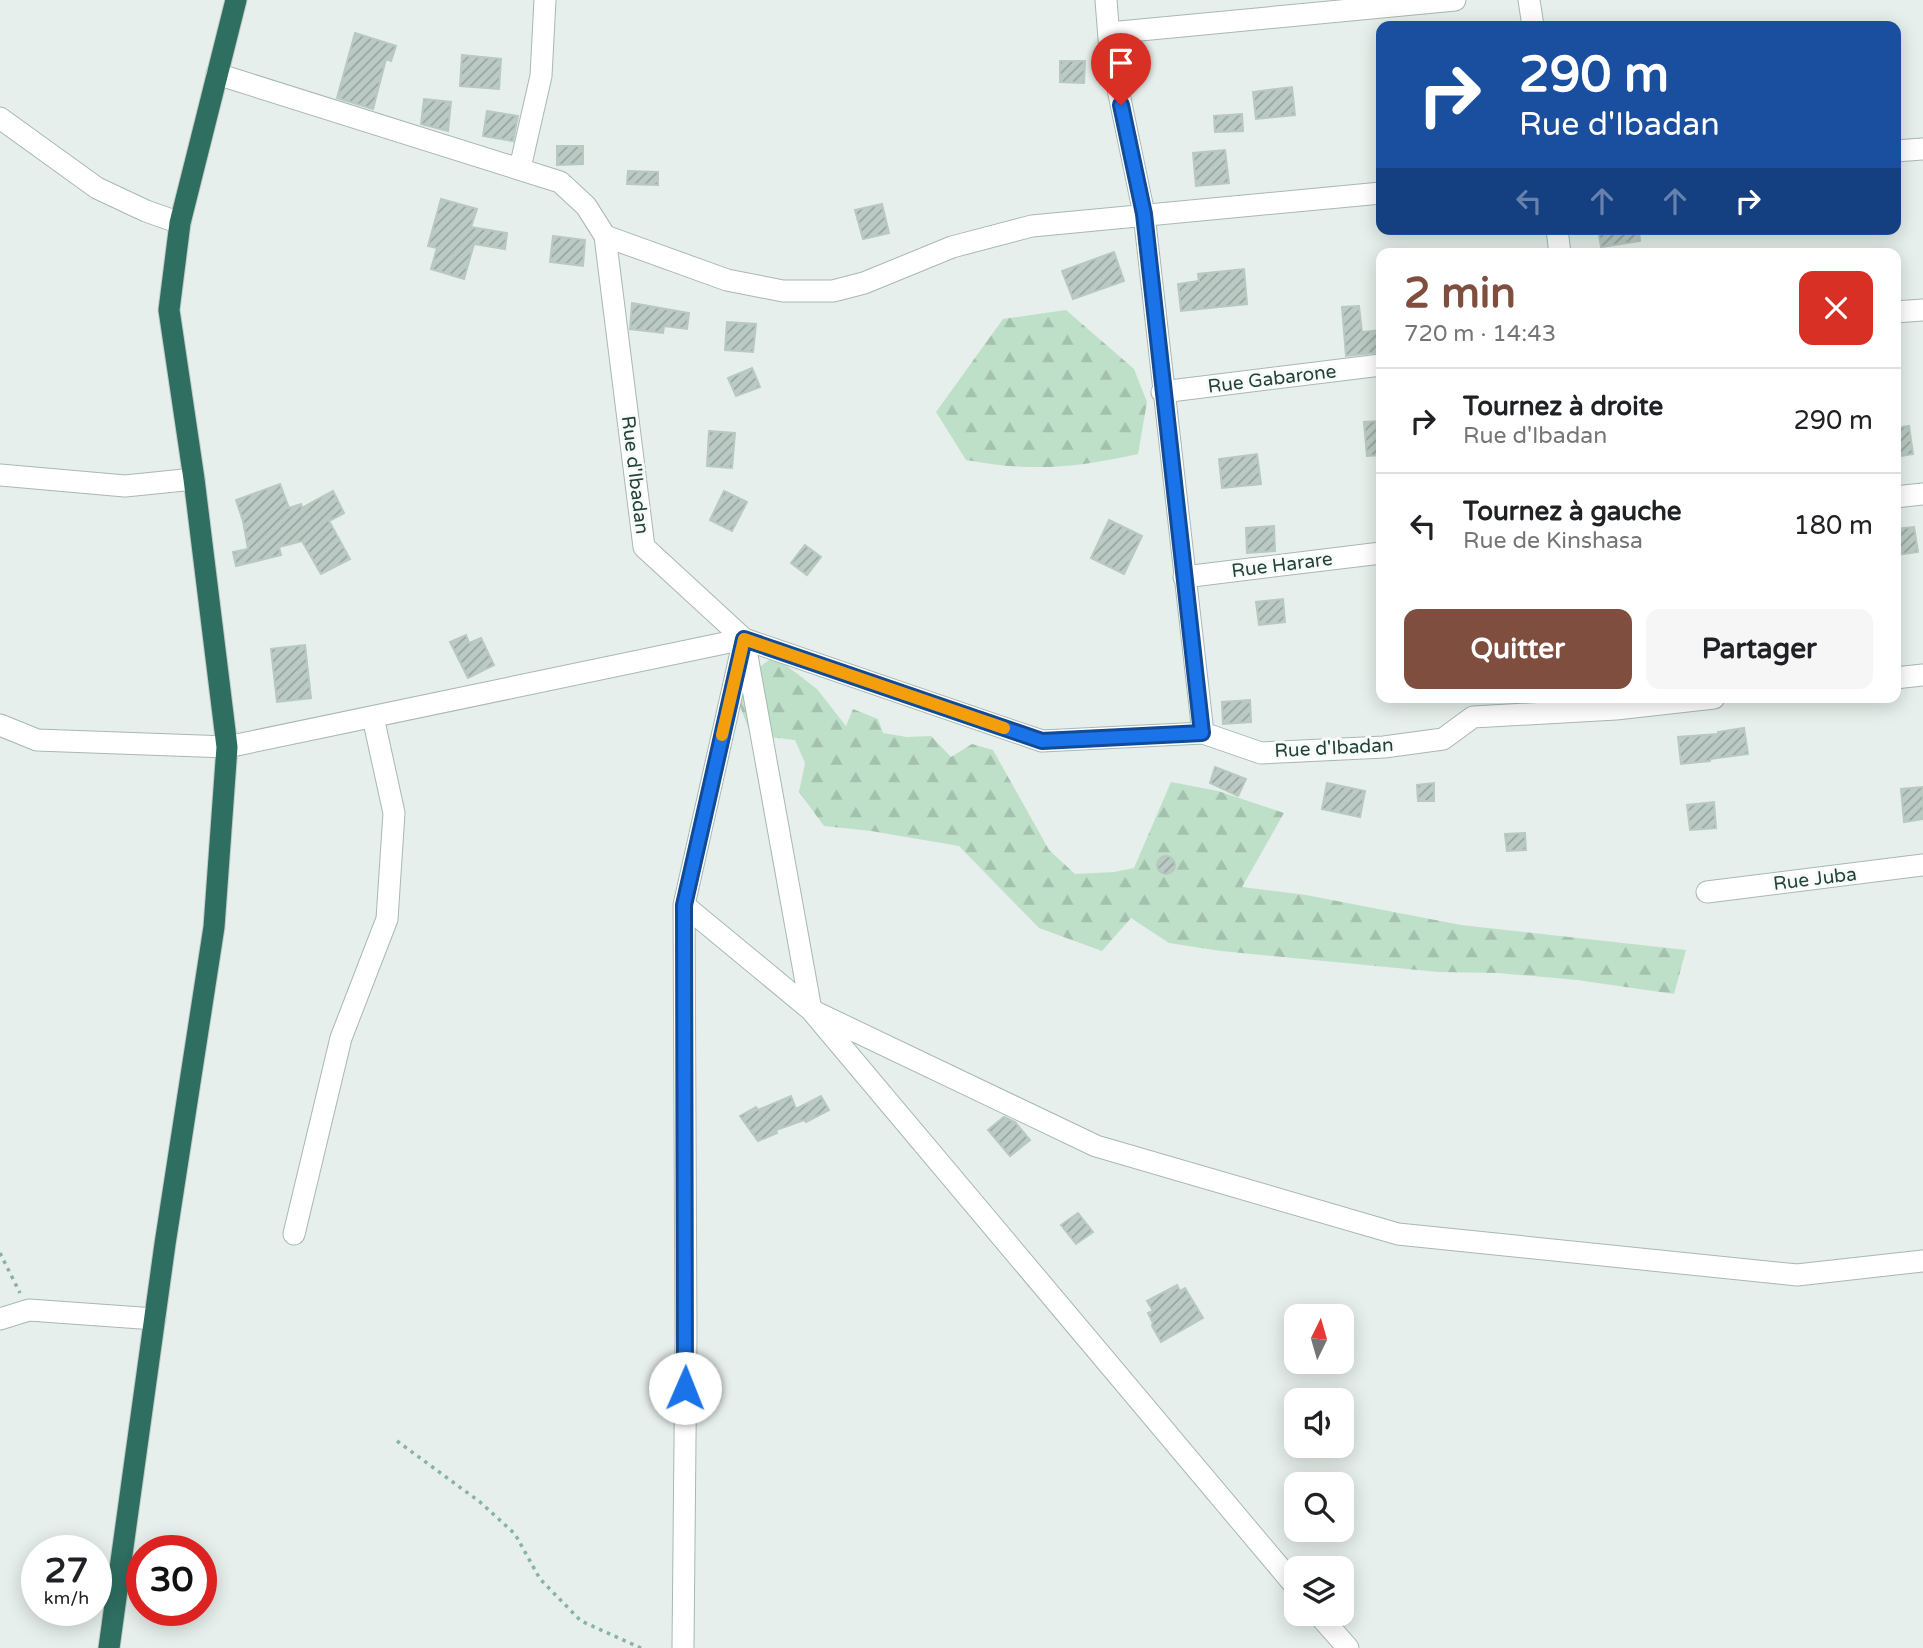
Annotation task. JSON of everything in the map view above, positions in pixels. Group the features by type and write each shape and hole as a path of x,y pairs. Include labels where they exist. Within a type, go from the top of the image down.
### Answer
{"highway":[{"path":"109,1648 214,927 227,747 194,479 169,310 180,223 236,0"}],"street":[{"path":"520,168 541,76 545,0"},
{"path":"1106,0 1110,51 1144,214 1202,733"},
{"path":"1109,33 1455,0"},
{"path":"1530,0 1532,21"},
{"path":"217,74 560,182 586,206 605,236 727,279 783,291 833,291 864,283 952,247 1032,226 1376,193"},
{"path":"0,118 97,188 146,211 180,223"},
{"path":"1901,151 1923,149"},
{"name":"Rue d'Ibadan","path":"605,236 644,547 744,639 1042,741 1202,733 1261,752 1384,747 1443,739 1473,717 1615,704"},
{"path":"1901,312 1923,310"},
{"name":"Rue Gabarone","path":"1162,393 1376,366"},
{"path":"0,475 125,486 194,479"},
{"path":"1901,496 1923,494"},
{"name":"Rue Harare","path":"1184,577 1376,554"},
{"path":"0,725 37,740 227,747 744,639"},
{"path":"683,1648 686,1336 684,905 744,639"},
{"path":"744,639 811,1010"},
{"path":"1901,677 1923,675"},
{"path":"294,1234 341,1038 387,919 394,813 373,717"},
{"name":"Rue Juba","path":"1707,892 1923,865"},
{"path":"684,905 811,1010 1284,1573"},
{"path":"811,1010 1096,1146 1398,1234 1797,1275 1923,1261"},
{"path":"0,1319 29,1310 155,1319"},
{"path":"1328,1626 1346,1647"}],"path":[{"path":"0,1254 29,1310"},
{"path":"397,1441 480,1502 515,1534 540,1578 581,1621 641,1648"}],"green space":[{"path":"1066,310 1134,369 1147,402 1138,454 1094,463 1052,467 1011,466 966,460 936,412 1003,319"},
{"path":"774,656 817,689 846,726 853,709 878,719 883,733 907,737 931,736 951,757 972,744 993,750 1049,850 1075,874 1134,868 1171,782 1218,791 1284,813 1242,887 1306,895 1461,925 1686,950 1674,994 1577,980 1498,973 1438,972 1221,951 1169,943 1131,918 1102,951 1039,928 959,846 824,826 799,792 805,763 795,740 751,735 733,688"}],"building":[{"path":"355,33 396,46 391,61 386,59 373,109 337,98"},
{"path":"462,55 501,59 499,89 460,86"},
{"path":"1060,61 1085,61 1084,83 1060,82"},
{"path":"1292,87 1295,115 1256,119 1253,92"},
{"path":"424,99 451,102 448,131 421,124"},
{"path":"487,111 518,116 513,141 483,136"},
{"path":"1242,114 1243,131 1215,132 1214,116"},
{"path":"557,146 583,146 583,164 557,165"},
{"path":"1225,150 1229,183 1196,186 1193,153"},
{"path":"628,171 658,172 658,185 627,184"},
{"path":"441,199 477,209 471,227 507,233 505,249 474,244 464,279 431,269 437,248 428,246"},
{"path":"882,204 889,233 863,239 855,210"},
{"path":"1599,235 1640,235 1640,241 1601,247"},
{"path":"553,236 585,240 583,266 550,262"},
{"path":"1114,252 1124,281 1073,299 1062,271"},
{"path":"1244,269 1247,304 1181,311 1178,284 1199,281 1198,274"},
{"path":"632,303 689,313 687,329 664,326 663,333 630,329"},
{"path":"1359,306 1362,332 1376,331 1376,353 1346,356 1342,307"},
{"path":"727,322 756,324 753,352 725,350"},
{"path":"752,368 760,387 736,396 728,378"},
{"path":"1376,421 1376,455 1367,456 1364,422"},
{"path":"1909,426 1913,454 1901,456 1901,427"},
{"path":"709,431 735,433 732,468 707,466"},
{"path":"1257,454 1261,484 1222,488 1219,459"},
{"path":"280,484 289,508 301,504 302,508 333,491 344,513 329,521 350,559 321,574 302,541 279,547 281,555 236,566 233,552 248,549 236,500"},
{"path":"724,491 747,502 732,531 710,520"},
{"path":"1109,520 1142,536 1124,574 1091,558"},
{"path":"1274,526 1275,551 1247,553 1246,528"},
{"path":"1914,527 1918,552 1901,554 1901,528"},
{"path":"805,545 821,557 807,575 791,563"},
{"path":"1283,599 1285,622 1259,625 1256,602"},
{"path":"466,635 469,643 481,638 494,665 468,678 450,642"},
{"path":"305,645 311,698 277,702 271,649"},
{"path":"1250,700 1251,722 1223,724 1222,702"},
{"path":"1744,728 1748,754 1681,764 1678,737 1718,734"},
{"path":"1215,767 1246,779 1238,796 1210,783"},
{"path":"1327,783 1365,791 1360,817 1322,809"},
{"path":"1434,783 1434,801 1418,801 1417,785"},
{"path":"1923,787 1923,819 1904,822 1901,789"},
{"path":"1714,802 1716,828 1690,830 1687,805"},
{"path":"1525,833 1526,850 1507,851 1505,834"},
{"path":"1162,856 1170,856 1175,865 1173,872 1162,874 1157,869 1157,861"},
{"path":"791,1096 796,1109 821,1096 829,1110 806,1122 804,1120 776,1130 777,1133 758,1141 740,1116 756,1107 758,1110"},
{"path":"1004,1117 1015,1122 1030,1140 1010,1156 988,1130"},
{"path":"1078,1213 1093,1232 1076,1244 1061,1225"},
{"path":"1177,1285 1180,1291 1185,1288 1203,1318 1161,1342 1152,1326 1148,1313 1153,1311 1147,1301"}],"slow traffic":[{"path":"722,735 744,639 1004,728"}],"route":[{"path":"685,1388 684,905 744,639 1042,741 1202,733 1144,214 1121,105"}]}
